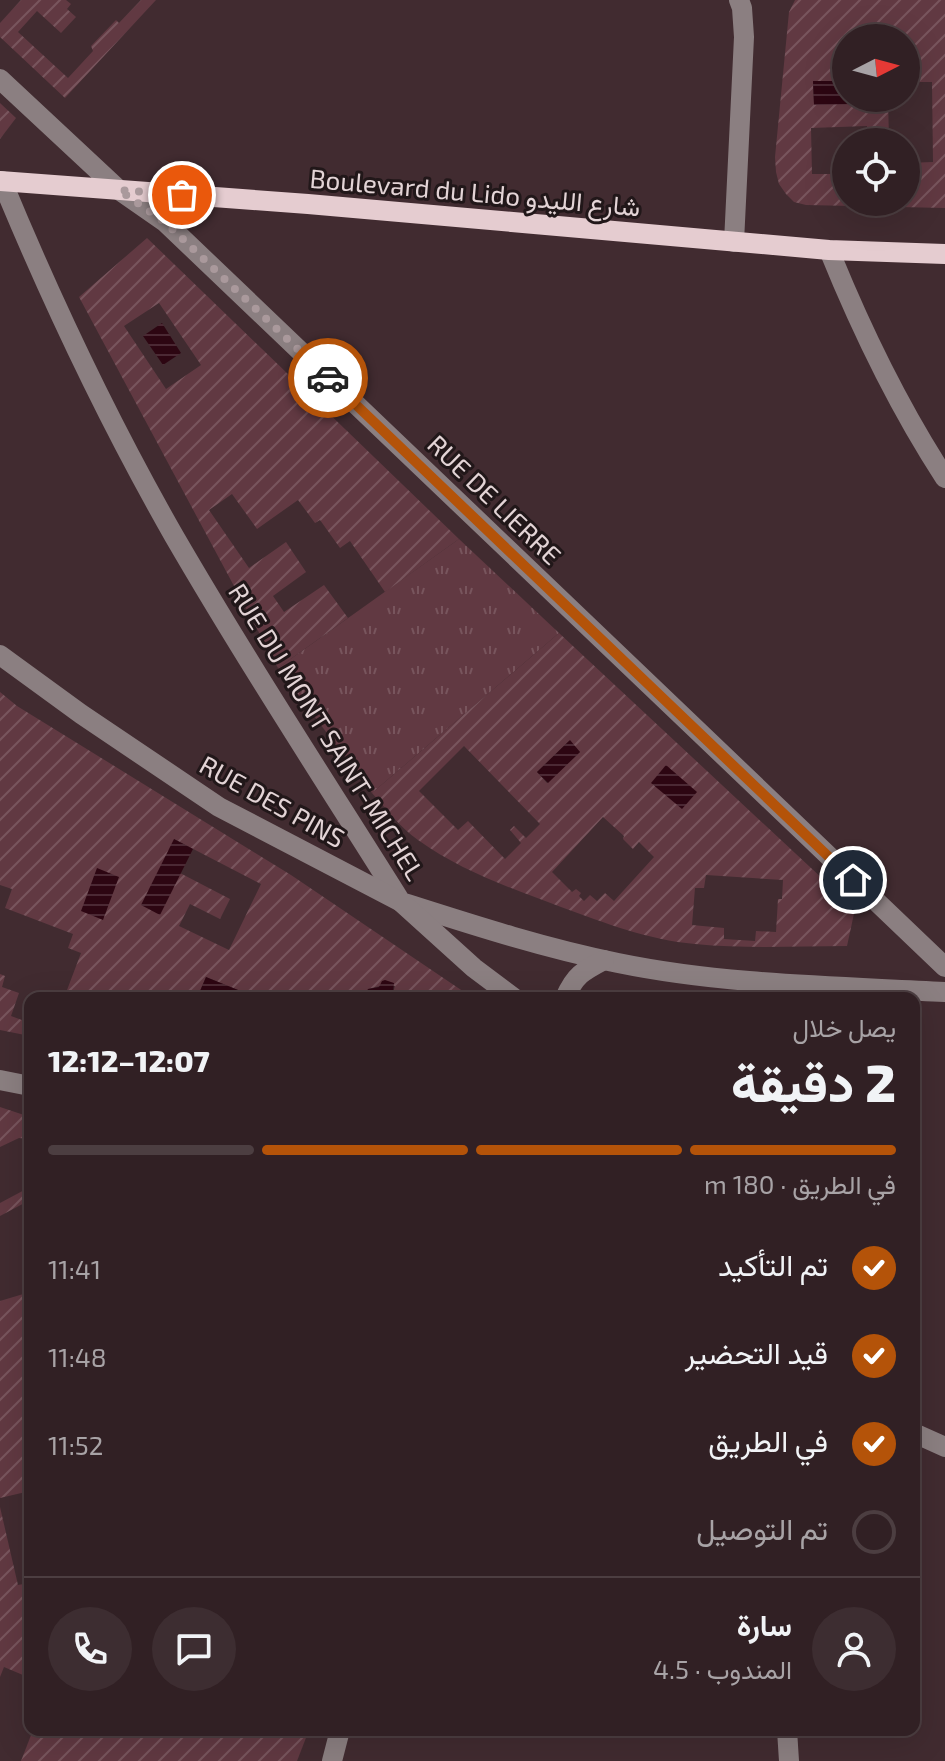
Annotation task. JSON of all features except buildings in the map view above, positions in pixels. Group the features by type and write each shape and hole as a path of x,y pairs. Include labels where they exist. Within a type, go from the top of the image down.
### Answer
{"main road":[{"name":"Boulevard du Lido شارع الليدو","path":"1,181 308,204 829,250 945,254"}],"street":[{"path":"734,242 744,37 739,0"},
{"name":"RUE DE LIERRE","path":"0,79 119,190 165,222 945,967"},
{"name":"RUE DU MONT SAINT-MICHEL","path":"1,181 69,333 174,536 401,902 532,943 604,960 704,976 945,992"},
{"path":"829,250 896,396 945,478"},
{"name":"RUE DES PINS","path":"0,655 219,807 401,902 474,968 506,992"},
{"path":"568,992 575,979 586,969 604,960"},
{"path":"0,1080 24,1085"},
{"path":"920,1436 945,1447"},
{"path":"332,1761 338,1736"},
{"path":"787,1736 789,1761"}],"green space":[{"path":"21,0 66,0 71,4 67,9 76,17 61,33 37,11 18,32 68,78 93,51 91,46 116,20 119,23 141,0 156,0 65,98 0,37 0,23"},
{"path":"795,0 945,0 945,208 920,207 920,162 933,162 932,82 920,82 920,24 832,24 832,81 813,82 814,104 832,104 832,112 888,112 889,128 811,128 812,174 832,174 832,206 794,202 779,184 775,157 789,12"},
{"path":"0,103 16,118 0,139"},
{"path":"147,238 459,539 385,592 350,541 340,548 320,520 315,523 298,500 257,529 232,494 209,510 249,568 286,542 306,572 273,596 284,612 324,585 348,618 278,668 79,297","holes":["159,303 201,365 166,389 124,326"]},
{"path":"459,539 559,633 372,793 278,668"},
{"path":"559,633 855,909 847,946 695,944 660,939 610,925 506,886 452,861 411,835 372,793","holes":["569,741 580,752 547,783 537,772","464,746 540,824 526,838 514,826 510,830 521,843 505,859 468,821 458,830 419,791","603,817 633,849 639,842 654,857 614,901 605,893 597,901 590,895 584,901 579,896 581,893 576,889 572,892 552,872","706,875 783,880 782,899 778,899 776,932 756,931 755,941 724,939 724,928 692,925 695,888 704,888"]},
{"path":"0,692 17,706 291,875 464,992 393,992 395,986 380,986 367,992 243,992 206,977 200,992 66,992 81,953 68,948 73,934 5,908 12,889 0,885","holes":["174,839 261,884 229,950 179,926 190,904 220,919 230,899 180,873"]},
{"path":"0,974 5,976 2,987 19,993 11,1016 24,1021 24,1035 0,1030"},
{"path":"0,1107 24,1115 24,1138 0,1147"},
{"path":"24,1190 24,1203 0,1216 0,1203"},
{"path":"24,1294 24,1492 0,1498 0,1301"},
{"path":"0,1507 18,1585 24,1584 24,1675 4,1667 0,1677"},
{"path":"31,1736 307,1736 297,1761 21,1761"}],"shaded area":[{"path":"813,81 832,81 832,105 814,105"},
{"path":"162,323 181,353 163,365 143,336"},
{"path":"570,740 580,752 548,783 537,772"},
{"path":"666,765 697,792 682,809 651,783"},
{"path":"174,839 193,849 160,915 141,905"},
{"path":"97,868 119,877 103,920 81,911"},
{"path":"206,977 243,992 200,992"},
{"path":"382,981 394,983 393,992 367,992 379,987"}],"way so far":[{"path":"182,195 119,190 165,222 328,378"}],"route":[{"path":"328,378 853,880"}]}
